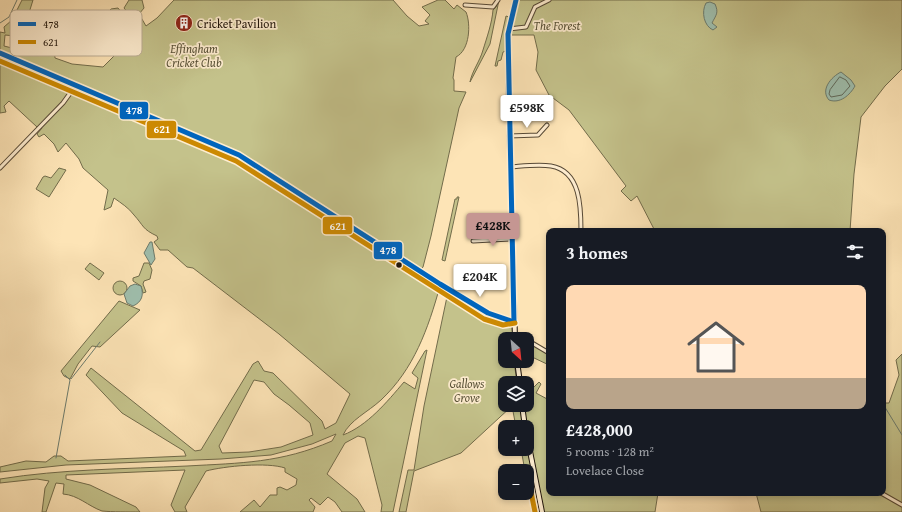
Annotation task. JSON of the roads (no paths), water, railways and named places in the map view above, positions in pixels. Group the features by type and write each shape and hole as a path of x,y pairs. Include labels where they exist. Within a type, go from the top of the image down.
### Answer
{"street":[{"path":"465,5 493,7 498,0"},
{"path":"515,332 508,74 509,29 516,0"},
{"path":"509,29 526,27 529,24 535,7 549,0"},
{"path":"0,53 238,155 451,291 488,313 514,322"},
{"path":"0,168 59,108 76,85"},
{"path":"509,136 538,135 546,125"},
{"path":"511,167 550,166 560,168 566,172 578,192 581,228"},
{"path":"473,240 512,239"},
{"path":"504,318 514,316"},
{"path":"534,344 546,351"},
{"path":"531,456 542,512"},
{"path":"886,496 902,505"}],"water":[{"path":"710,2 715,4 717,10 712,23 717,27 713,30 707,25 704,18 704,7 706,3"},
{"path":"841,72 851,80 855,86 850,93 841,100 829,100 826,88 830,80"},
{"path":"150,242 152,242 155,259 151,265 144,253"},
{"path":"135,284 141,286 142,298 133,306 127,303 124,294 130,286"}],"waterway":[{"path":"12,10 17,0"},
{"path":"0,23 10,15"},
{"path":"71,379 100,342"},
{"path":"56,458 70,380 65,375"},
{"path":"886,409 902,435"}],"place":[{"name":"Cricket Pavilion","path":"184,23"}],"park label":[{"name":"The Forest","path":"557,25"},
{"name":"Effingham Cricket Club","path":"194,55"},
{"name":"Gallows Grove","path":"467,390"}]}
